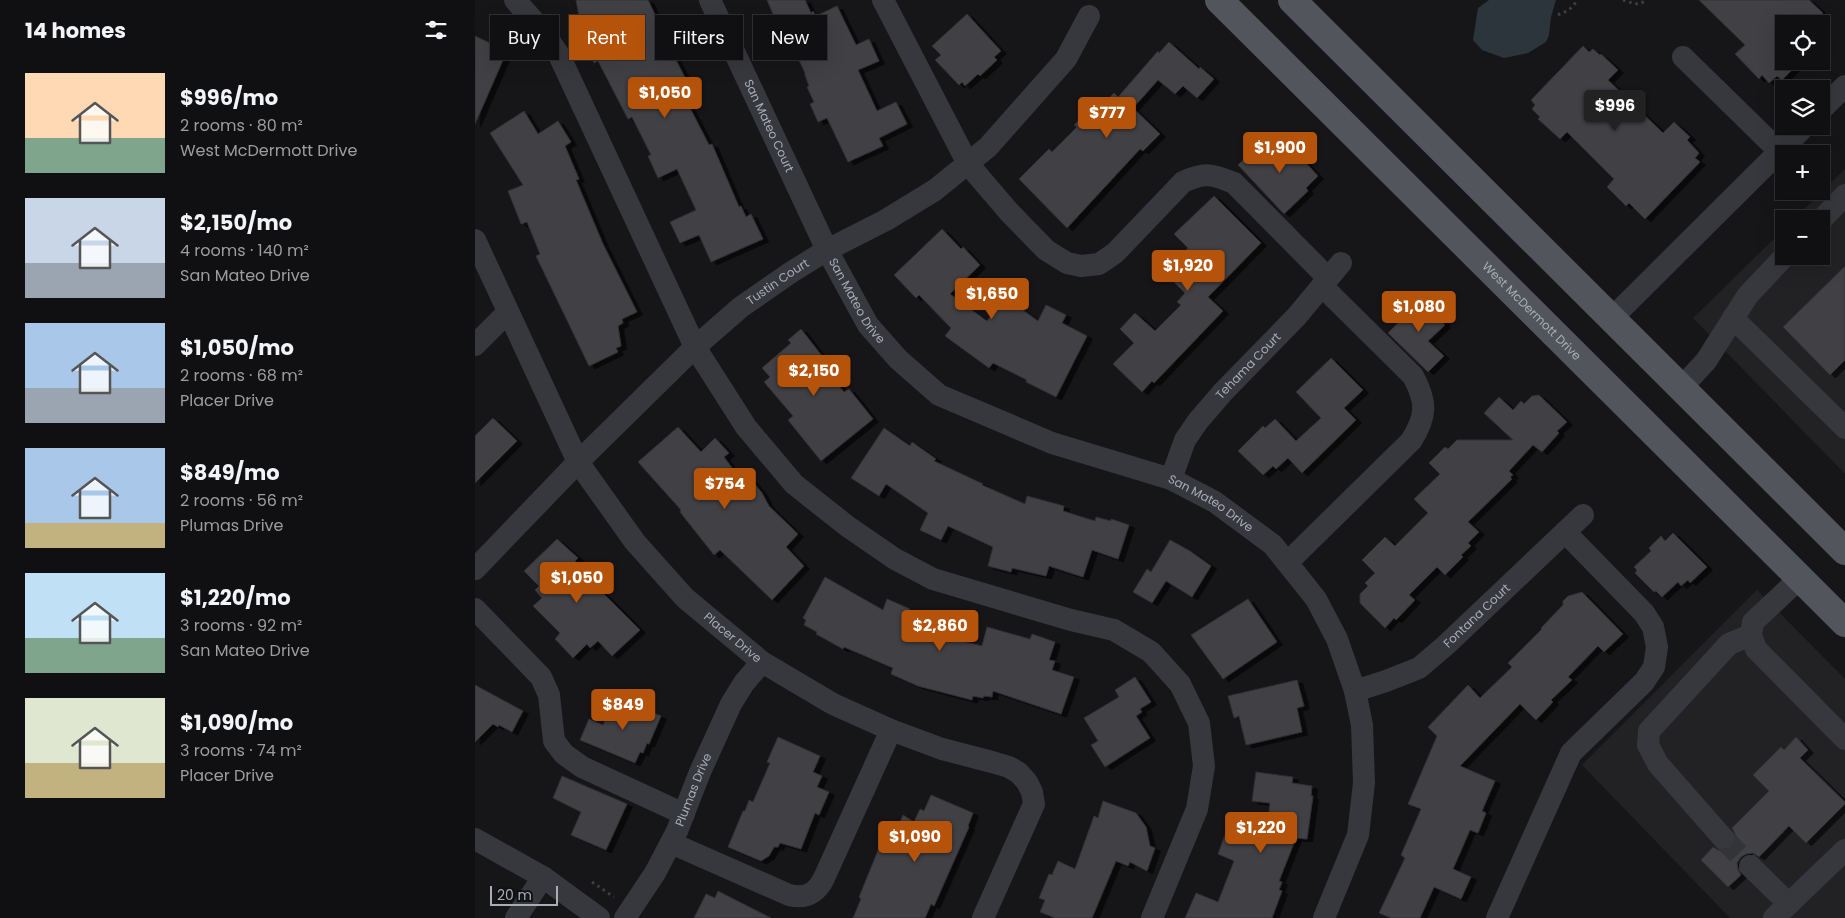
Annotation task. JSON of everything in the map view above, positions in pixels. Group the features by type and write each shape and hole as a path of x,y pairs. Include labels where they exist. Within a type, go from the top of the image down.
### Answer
{"main road":[{"path":"1292,0 1845,551"},
{"name":"West McDermott Drive","path":"1222,1 1845,623"}],"street":[{"path":"515,0 541,30 559,56 695,347 746,427 794,484 847,526 895,559 933,579 1071,620 1113,630 1151,652 1180,684 1199,723 1204,766 1197,809 1152,918"},
{"name":"San Mateo Court","path":"710,0 827,250"},
{"path":"883,0 968,164 1010,213 1046,250 1067,263 1081,266 1099,264 1115,253 1183,182 1197,176 1214,175 1234,183 1330,276 1413,376 1421,391 1424,409 1421,426 1411,442 1288,562"},
{"name":"Tustin Court","path":"475,569 578,462 695,347 741,307 827,250 885,220 935,190 988,148 1066,59 1089,16"},
{"path":"1683,57 1775,148"},
{"path":"1830,101 1845,86"},
{"path":"1786,145 1796,135"},
{"path":"1611,319 1775,156"},
{"path":"1830,211 1845,195"},
{"name":"Placer Drive","path":"475,240 578,462 635,542 685,598 762,662 833,704 891,730 942,749 1009,768 1019,773 1027,782 1032,792 1034,804 983,918"},
{"name":"San Mateo Drive","path":"827,250 869,325 898,359 939,395 1052,443 1171,479 1215,502 1273,545 1316,599 1337,639 1355,691 1362,725 1364,783 1358,835 1324,918"},
{"path":"1681,388 1706,361 1747,295 1776,265"},
{"name":"Tehama Court","path":"1171,479 1185,440 1198,421 1223,392 1297,316 1330,276"},
{"path":"475,345 508,312"},
{"path":"1733,318 1845,428"},
{"name":"Fontana Court","path":"1355,691 1419,668 1446,645 1583,514"},
{"path":"1497,918 1571,753 1644,682 1654,667 1657,647 1653,627 1644,613 1565,532"},
{"path":"1800,578 1753,622 1751,635 1756,649 1845,739"},
{"path":"475,609 541,677 549,695 554,741 564,754 582,767 684,814"},
{"path":"1723,838 1658,764 1648,745 1649,731 1729,644 1751,635"},
{"name":"Plumas Drive","path":"625,918 655,873 671,843 700,772 731,704 744,683 762,662"},
{"path":"671,843 789,895 806,896 814,892 824,878 891,730"},
{"path":"475,839 496,849 543,877 599,918"},
{"path":"1750,866 1782,911 1845,850"},
{"path":"516,918 543,877"}],"path":[{"path":"1558,15 1569,10 1578,0"},
{"path":"1623,0 1635,4 1642,3 1643,0"}],"shaded area":[{"path":"1489,0 1556,0 1546,42 1528,53 1504,58 1482,50 1473,40 1478,8"},
{"path":"1845,169 1845,474 1693,318 1775,238 1775,265 1830,265 1830,210 1803,210 1813,200 1830,200 1830,184"},
{"path":"1757,590 1845,679 1845,918 1730,918 1582,765"}],"building":[{"path":"576,0 648,0 655,15 655,60 676,60 693,93 685,98 709,145 712,144 739,207 741,206 746,217 751,214 763,239 711,262 699,235 680,243 670,222 696,210 677,169 658,178 648,156 651,155 632,117 628,119 598,61 594,63 593,60 645,60 645,15 579,15"},
{"path":"767,0 805,0 811,13 813,11 815,15 773,15"},
{"path":"1699,0 1809,0 1823,13 1821,15 1775,15 1775,70 1792,70 1782,80 1777,76 1769,83 1762,75 1759,79 1735,54 1745,45"},
{"path":"837,6 856,45 869,39 879,61 858,70 877,111 896,102 907,124 879,138 883,146 848,162 827,118 818,122 810,104 814,102 807,87 809,86 799,60 827,60 827,15 818,15"},
{"path":"967,14 1001,51 994,57 997,60 980,76 978,74 965,86 962,82 959,85 935,60 941,55 932,46"},
{"path":"475,36 490,43 490,60 503,60 475,124"},
{"path":"1169,42 1199,69 1200,67 1214,79 1197,98 1183,86 1175,94 1158,80 1133,108 1160,134 1143,151 1140,149 1067,228 1019,179 1049,149 1052,152 1077,127 1074,125 1097,101 1102,105 1114,93 1118,97 1158,51 1159,53"},
{"path":"1583,46 1589,52 1593,49 1601,54 1618,70 1608,80 1663,133 1674,122 1690,137 1687,140 1699,153 1695,158 1700,162 1645,219 1629,203 1626,206 1607,187 1614,179 1567,132 1560,139 1538,119 1540,117 1532,109 1535,105 1531,100"},
{"path":"524,111 538,134 558,121 571,142 565,146 579,179 576,180 603,244 637,312 622,319 623,323 618,326 621,346 616,348 618,352 589,366 536,256 540,254 527,222 521,224 508,191 523,185 490,133"},
{"path":"1277,140 1286,141 1318,176 1306,188 1308,191 1284,214 1238,165 1254,149 1261,157"},
{"path":"1214,196 1261,243 1208,297 1223,311 1154,383 1152,381 1142,392 1113,364 1134,343 1120,329 1135,313 1155,331 1181,305 1177,302 1185,293 1164,272 1188,248 1174,234"},
{"path":"942,229 980,265 950,294 987,321 1005,297 1038,321 1046,305 1066,315 1062,323 1087,336 1056,397 993,363 989,368 945,336 951,328 919,295 916,298 894,275"},
{"path":"1845,266 1845,360 1830,375 1783,327"},
{"path":"1420,295 1445,321 1443,323 1445,325 1428,341 1444,356 1428,372 1388,333 1401,320 1404,306 1410,305"},
{"path":"801,329 826,361 822,365 844,392 849,389 873,419 821,461 788,420 793,416 764,382 770,377 762,368 791,343 788,340"},
{"path":"1331,358 1363,390 1344,408 1356,420 1302,473 1288,458 1276,469 1273,466 1263,475 1238,451 1263,426 1265,428 1275,419 1296,441 1321,418 1296,392"},
{"path":"1539,395 1567,422 1557,431 1559,433 1542,452 1533,445 1509,471 1513,475 1510,477 1512,479 1468,522 1479,532 1468,543 1471,546 1461,555 1463,557 1445,575 1437,567 1409,595 1415,600 1396,620 1394,618 1385,628 1360,603 1360,594 1368,586 1365,583 1375,573 1362,560 1385,537 1395,546 1428,513 1414,499 1440,474 1429,463 1445,447 1448,449 1457,440 1513,440 1484,413 1499,397 1513,410 1521,401 1524,404 1532,396"},
{"path":"493,418 517,441 475,483 475,436"},
{"path":"678,427 701,452 715,438 729,453 724,457 744,484 751,479 769,506 798,534 786,547 804,566 772,600 720,550 714,555 680,512 681,510 638,462"},
{"path":"884,428 910,446 912,442 936,459 934,461 1025,504 1027,496 1064,506 1063,511 1095,521 1096,517 1111,521 1111,519 1129,525 1118,559 1092,550 1083,577 1049,566 1046,576 1012,568 1011,572 988,566 993,547 948,526 941,540 920,530 928,513 886,484 879,496 851,478"},
{"path":"1673,533 1707,567 1690,583 1688,580 1681,586 1678,582 1662,597 1656,591 1654,592 1635,573 1637,570 1634,567 1651,551 1649,548 1661,536 1665,541"},
{"path":"557,539 578,558 575,561 592,579 591,581 640,630 612,656 598,641 590,648 587,644 573,658 555,639 560,633 533,606 542,598 535,590 539,586 524,571"},
{"path":"1170,540 1211,566 1192,597 1166,581 1152,603 1133,592 1147,569 1151,572"},
{"path":"825,577 883,610 887,599 910,609 906,620 921,626 919,630 982,646 987,627 1030,639 1032,634 1055,642 1049,660 1055,661 1052,670 1074,677 1061,714 993,691 992,697 973,696 972,700 918,686 891,674 893,668 844,647 843,649 816,634 817,632 804,625 806,620 803,618"},
{"path":"1582,592 1623,634 1604,652 1598,646 1568,677 1572,680 1551,700 1553,702 1536,720 1520,704 1460,766 1495,781 1482,811 1486,813 1478,833 1470,830 1453,869 1471,877 1461,899 1434,887 1420,918 1391,918 1379,913 1405,858 1401,855 1421,809 1408,804 1437,736 1428,727 1468,685 1480,698 1512,667 1508,663 1542,629 1563,605 1563,601 1568,596"},
{"path":"1248,599 1277,642 1223,679 1191,635"},
{"path":"1135,677 1151,702 1140,709 1142,712 1136,716 1150,738 1105,767 1091,745 1098,741 1084,718 1119,697 1115,690"},
{"path":"1297,680 1304,706 1297,708 1302,732 1246,745 1239,716 1234,718 1228,696"},
{"path":"475,685 523,711 512,732 493,724 475,742"},
{"path":"617,698 661,716 649,744 647,743 643,753 640,752 635,763 580,740 589,719 603,725 612,703 615,704"},
{"path":"778,737 820,756 813,772 822,776 817,787 829,792 819,815 815,813 801,849 780,843 778,847 774,847 769,856 761,861 728,847 749,800 753,802 770,763 767,762"},
{"path":"1796,737 1808,750 1800,758 1845,804 1806,843 1789,826 1759,857 1753,853 1741,857 1737,863 1741,875 1728,887 1701,860 1713,847 1725,851 1732,847 1736,836 1732,828 1769,791 1753,775 1781,747 1784,750"},
{"path":"1256,772 1293,777 1292,783 1312,786 1311,796 1313,796 1307,839 1296,838 1279,881 1282,882 1279,890 1282,891 1272,918 1185,918 1196,893 1218,902 1234,861 1218,854 1226,832 1265,847 1270,803 1252,801"},
{"path":"562,776 627,804 606,850 571,835 581,812 553,798"},
{"path":"931,795 973,813 969,827 934,906 931,904 925,918 853,918 861,899 859,897 879,848 887,851 903,815 914,822 920,809 924,811"},
{"path":"1103,801 1136,813 1146,827 1150,846 1155,848 1147,871 1130,862 1128,866 1116,861 1092,918 1055,918 1040,912 1045,900 1039,898 1049,874 1052,875 1058,861 1075,869 1094,816 1098,818"},
{"path":"718,891 771,918 694,918 706,894 715,898"}],"tunnel":[{"path":"1723,838 1750,866"}]}
